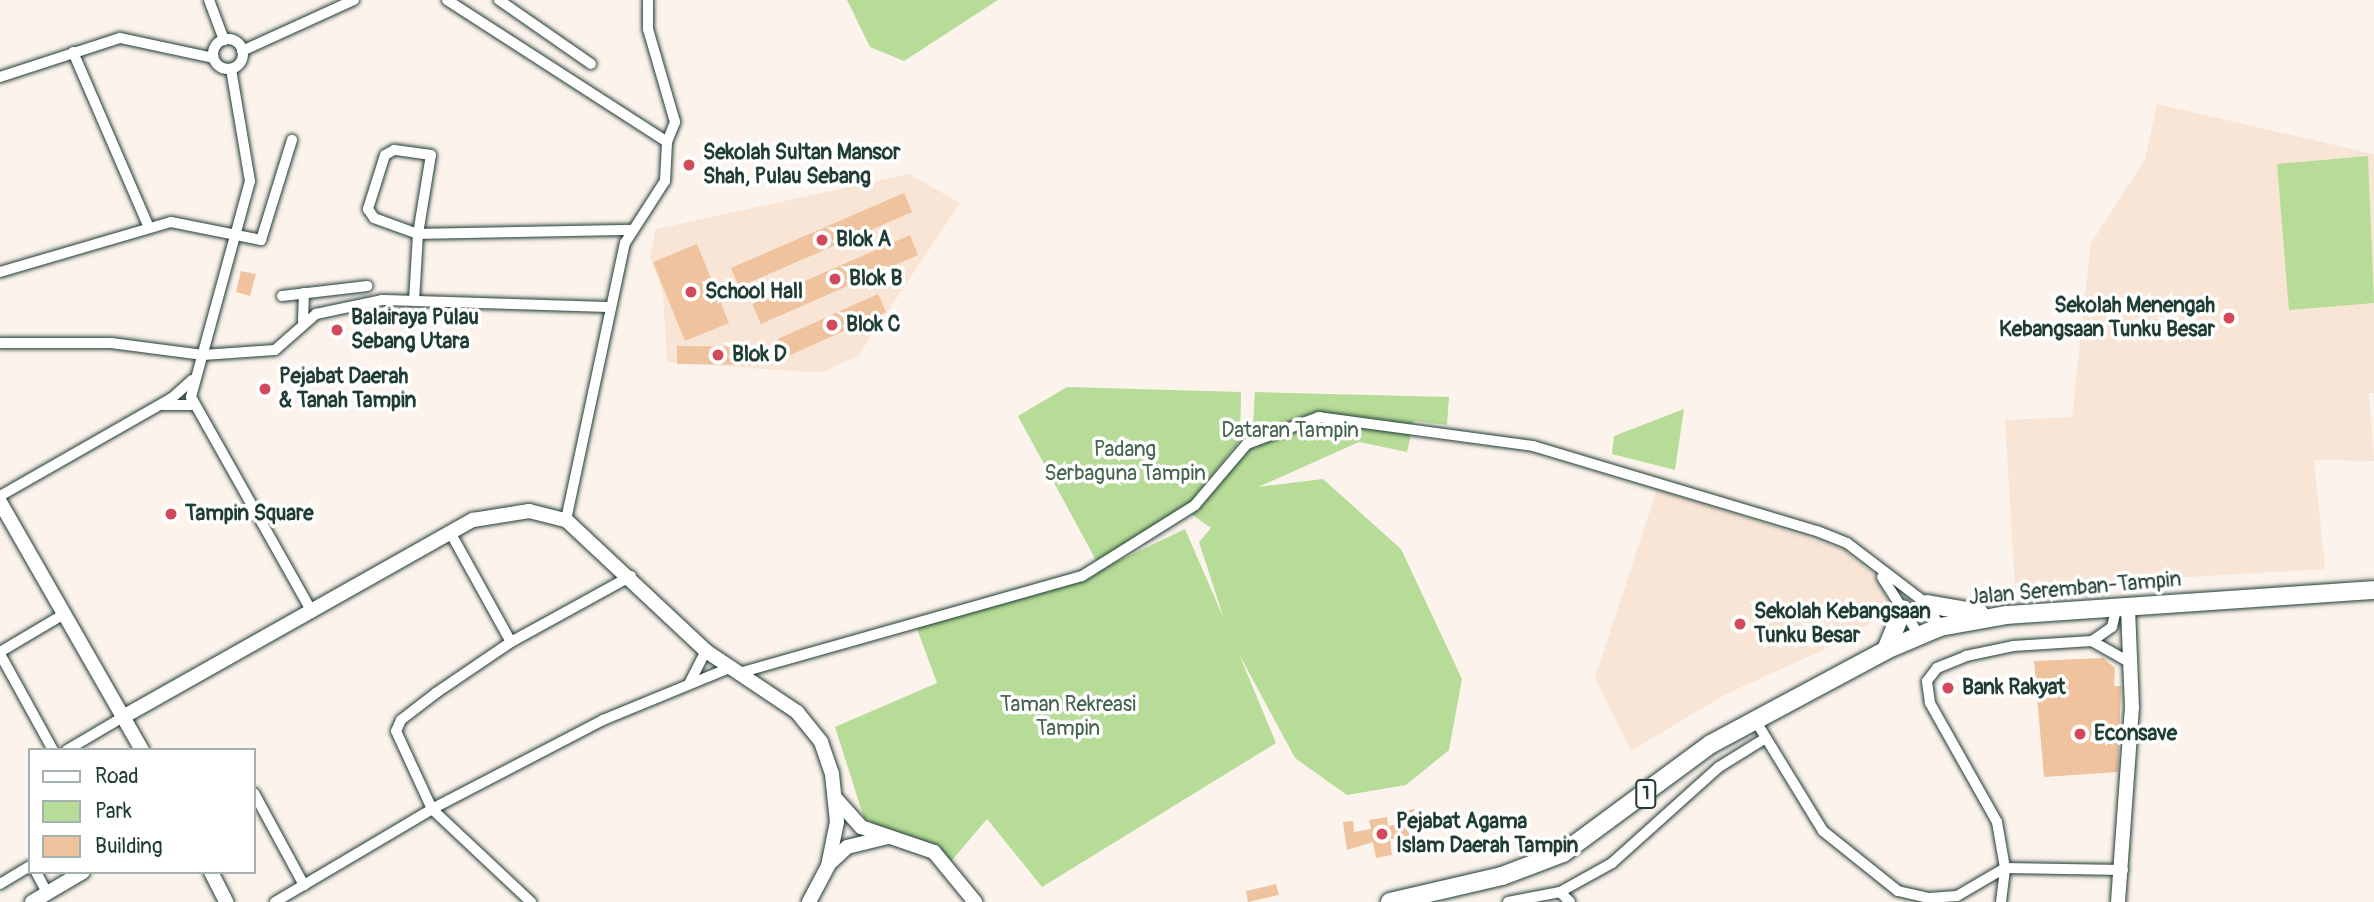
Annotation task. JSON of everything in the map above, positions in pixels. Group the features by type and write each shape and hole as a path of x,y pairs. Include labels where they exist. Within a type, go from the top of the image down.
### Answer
{"highway":[{"name":"Jalan Seremban-Tampin","path":"1390,902 1416,899 1459,887 1563,853 1711,744 1886,650 1940,627 1997,616 2374,590"},
{"path":"1927,604 1997,616"},
{"path":"1886,650 1903,609"},
{"path":"1446,902 1459,887"}],"street":[{"path":"209,0 224,40 242,51"},
{"path":"312,612 194,405 193,378 203,355 251,165 231,69 242,51 354,0"},
{"path":"447,0 667,142"},
{"path":"499,0 591,64"},
{"path":"566,520 611,307 631,230 654,205 665,181 667,142 675,122 648,29 648,0"},
{"path":"0,77 120,38 213,58"},
{"path":"224,40 216,45 213,58 218,66 231,69"},
{"path":"73,52 148,226"},
{"path":"0,272 148,226 189,222 261,240 292,140"},
{"path":"414,301 418,234 431,155 394,150 385,155 368,209 374,218 418,234 631,230"},
{"path":"282,296 367,286"},
{"path":"303,321 304,293"},
{"path":"0,343 111,343 203,355 275,351 303,321 382,300 611,307"},
{"path":"0,496 157,406 193,378"},
{"path":"157,406 194,405"},
{"path":"275,902 432,809 603,720 688,684 1082,576 1195,505 1247,444 1319,416 1560,454 1817,531 1847,543 1878,572 1927,604 1940,627"},
{"path":"0,502 141,748"},
{"path":"70,748 450,532 511,511 566,520 631,576 706,651 809,724 830,766 837,822 847,843"},
{"path":"450,532 511,642"},
{"path":"1878,572 1919,635"},
{"path":"527,901 432,809 399,747 401,720 511,642 631,576"},
{"path":"2001,902 2005,868 1997,822 1930,703 1927,681 1937,668 1966,656 2092,641 2112,627 2122,609"},
{"path":"2118,902 2123,870 2132,708 2122,609"},
{"path":"52,748 0,653 64,614"},
{"path":"2092,641 2129,662"},
{"path":"688,684 706,651"},
{"path":"1755,720 1823,831 1898,891 1929,898 1957,896 2005,868 2123,870"},
{"path":"1508,902 1560,892 1612,863 1719,767 1766,738"},
{"path":"256,797 304,885"},
{"path":"836,799 856,823"},
{"path":"837,822 856,823 934,852 975,902"},
{"path":"809,902 828,866 847,843 856,823"},
{"path":"847,843 889,836"},
{"path":"0,884 28,867"},
{"path":"37,874 47,893"},
{"path":"32,902 80,874"},
{"path":"212,874 226,902"},
{"path":"1560,892 1570,902"}],"shaded area":[{"name":"Sekolah Menengah Kebangsaan Tunku Besar","path":"2157,104 2374,154 2374,393 2369,393 2374,461 2314,460 2325,569 2015,587 2005,420 2072,417 2091,243 2145,160"},
{"path":"909,174 960,203 858,356 820,373 667,362 663,293 650,257 656,229"},
{"name":"Sekolah Kebangsaan Tunku Besar","path":"1657,489 1845,550 1874,575 1893,608 1843,641 1726,694 1631,751 1595,678"}],"green space":[{"path":"847,0 998,0 904,61 870,47"},
{"path":"2368,156 2374,303 2289,310 2277,164"},
{"name":"Padang Serbaguna Tampin","path":"1067,387 1241,392 1240,440 1187,508 1098,564 1018,416"},
{"path":"1255,392 1449,397 1447,425 1414,421 1407,452 1359,442 1258,487 1323,479 1401,549 1462,679 1449,750 1406,785 1347,795 1295,758 1239,654 1276,743 1042,887 987,819 948,865 864,818 835,727 937,683 916,626 1091,574 1185,529 1224,619 1199,542 1211,528 1187,511 1252,443"},
{"path":"1684,409 1675,470 1612,454 1614,436"}],"building":[{"name":"Blok A","path":"904,193 912,212 739,287 731,268"},
{"name":"Blok B","path":"910,235 918,255 761,324 752,304"},
{"name":"School Hall","path":"697,244 729,323 685,341 653,262"},
{"path":"241,271 256,274 250,296 236,292"},
{"name":"Blok C","path":"878,294 886,312 786,357 778,339"},
{"name":"Blok D","path":"677,346 759,347 758,365 677,364"},
{"name":"Econsave","path":"2103,658 2115,668 2114,686 2121,686 2118,772 2044,777 2034,661"},
{"name":"Pejabat Agama Islam Daerah Tampin","path":"1415,809 1420,838 1390,839 1392,855 1376,858 1373,842 1347,850 1343,822 1353,821 1354,832 1371,829 1369,820 1387,817 1388,826 1405,823 1403,811"},
{"path":"1276,884 1279,895 1248,902 1246,891"}],"place":[{"name":"Sekolah Sultan Mansor Shah, Pulau Sebang","path":"689,165"},
{"name":"Blok A","path":"822,240"},
{"name":"Blok B","path":"835,279"},
{"name":"School Hall","path":"691,292"},
{"name":"Sekolah Menengah Kebangsaan Tunku Besar","path":"2229,318"},
{"name":"Blok C","path":"832,325"},
{"name":"Balairaya Pulau Sebang Utara","path":"337,330"},
{"name":"Blok D","path":"718,355"},
{"name":"Pejabat Daerah & Tanah Tampin","path":"265,389"},
{"name":"Tampin Square","path":"171,514"},
{"name":"Sekolah Kebangsaan Tunku Besar","path":"1740,624"},
{"name":"Bank Rakyat","path":"1948,688"},
{"name":"Econsave","path":"2080,734"},
{"name":"Pejabat Agama Islam Daerah Tampin","path":"1382,834"}],"park label":[{"name":"Dataran Tampin","path":"1290,431"},
{"name":"Taman Rekreasi Tampin","path":"1068,717"}]}
